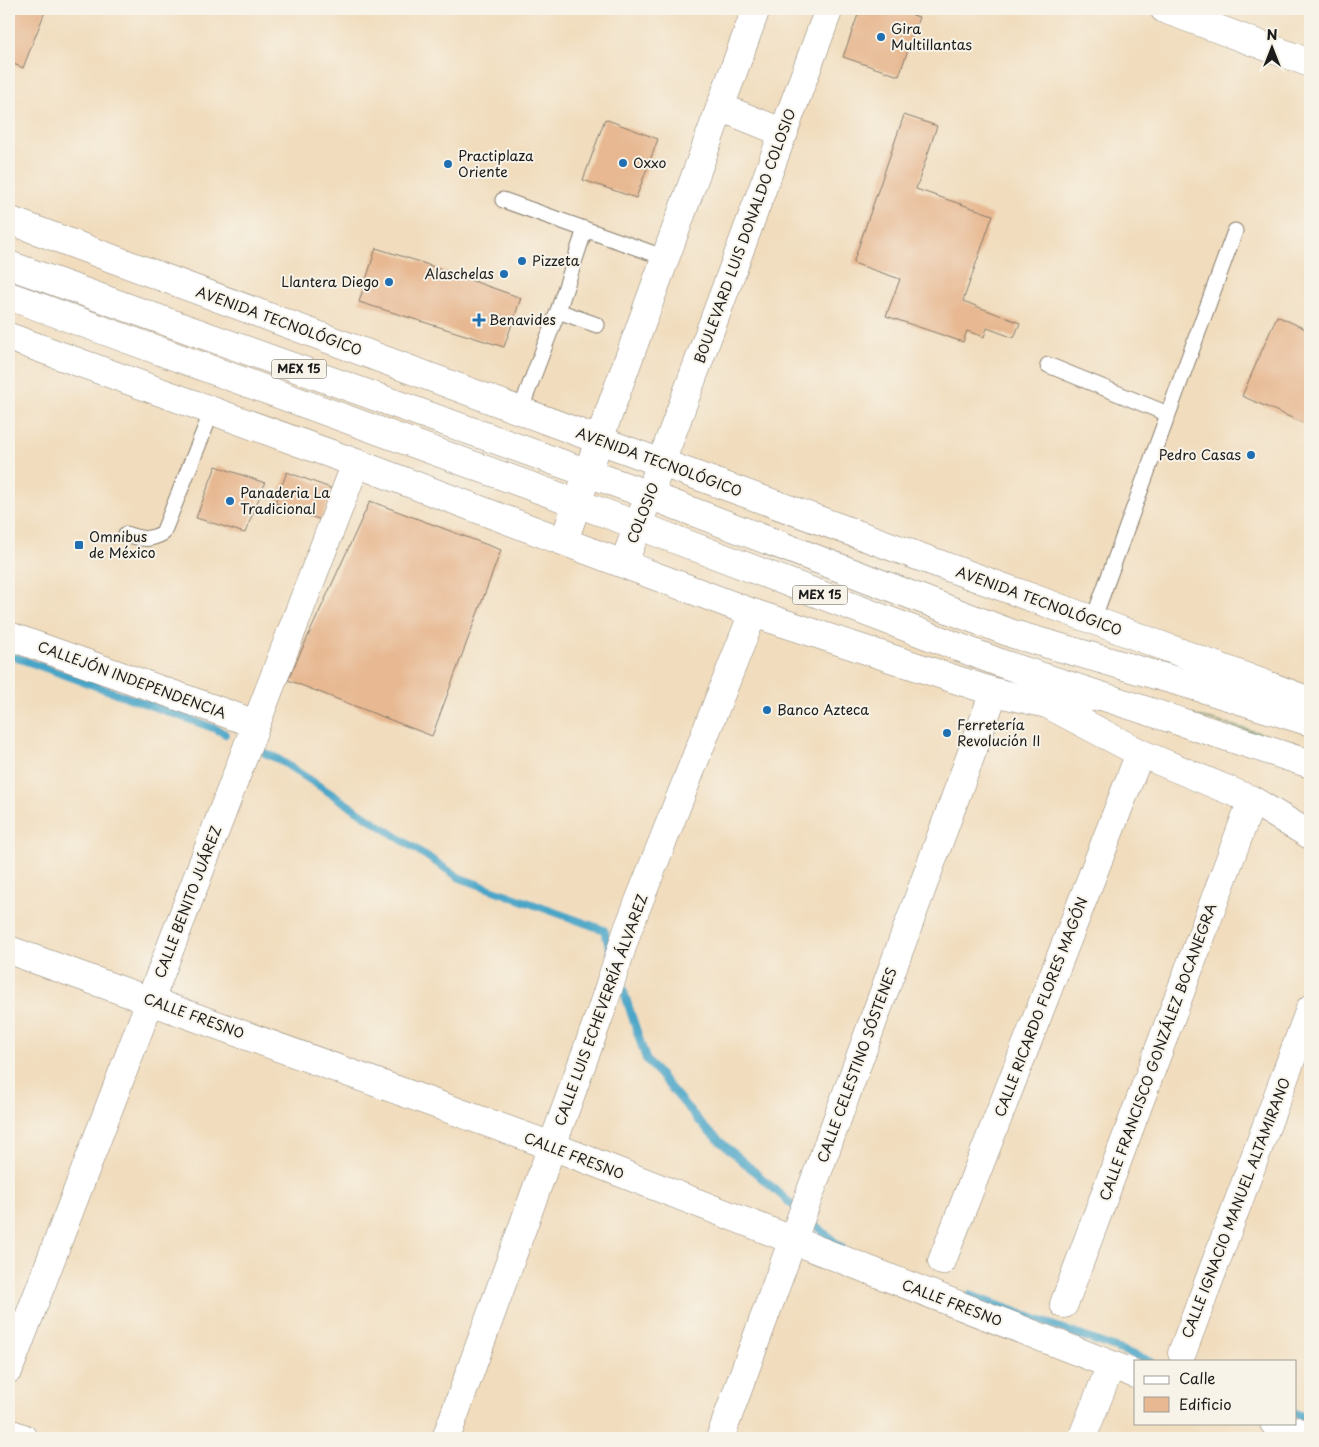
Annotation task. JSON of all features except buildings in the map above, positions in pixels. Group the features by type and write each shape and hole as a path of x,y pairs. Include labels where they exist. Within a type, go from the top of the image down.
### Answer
{"main road":[{"path":"564,541 756,9"},
{"name":"BOULEVARD LUIS DONALDO COLOSIO","path":"662,463 828,9"},
{"path":"1164,9 1310,63"},
{"path":"720,107 784,132"},
{"name":"AVENIDA TECNOLÓGICO","path":"9,220 520,411 1093,620 1310,702"},
{"name":"MEX 15","path":"9,265 588,473 1013,634 1201,688 1310,722"},
{"name":"MEX 15","path":"9,296 637,525 1003,664 1310,764"},
{"path":"9,337 356,463 753,613 994,692 1047,704 1140,753 1252,800 1310,835"},
{"name":"CALLE BENITO JUÁREZ","path":"9,1369 356,463"},
{"name":"COLOSIO","path":"624,563 662,463"},
{"name":"CALLE LUIS ECHEVERRÍA ÁLVAREZ","path":"446,1438 600,1014 628,929 753,613"},
{"name":"CALLEJÓN INDEPENDENCIA","path":"9,636 256,724"},
{"name":"CALLE CELESTINO SÓSTENES","path":"720,1438 994,692"},
{"path":"1047,704 1100,696"},
{"name":"CALLE RICARDO FLORES MAGÓN","path":"942,1261 1140,753"},
{"name":"CALLE FRANCISCO GONZÁLEZ BOCANEGRA","path":"1064,1304 1252,800"},
{"name":"CALLE FRESNO","path":"9,950 795,1235 1123,1369"},
{"name":"CALLE IGNACIO MANUEL ALTAMIRANO","path":"1182,1353 1306,1039 1310,1009"},
{"path":"1082,1438 1123,1369"},
{"path":"1277,1424 1310,1436"},
{"path":"9,1433 23,1438"}],"lane":[{"path":"503,200 666,258"},
{"path":"520,411 558,311 585,229"},
{"path":"1093,620 1235,231"},
{"path":"558,311 597,325"},
{"path":"1048,365 1168,414"},
{"path":"126,534 142,539 155,538 163,532 212,411"}],"green space":[{"path":"1185,713 1310,746 1310,749"}],"waterway":[{"path":"9,655 216,729 225,734"},
{"path":"265,753 278,759 460,878 604,930 611,952"},
{"path":"620,980 646,1059 705,1128 798,1210"},
{"path":"807,1218 842,1248"},
{"path":"970,1295 1148,1360"},
{"path":"1296,1413 1310,1419"}],"place":[{"name":"Gira Multillantas","path":"881,37"},
{"name":"Oxxo","path":"623,163"},
{"name":"Practiplaza Oriente","path":"448,164"},
{"name":"Pizzeta","path":"522,261"},
{"name":"Alaschelas","path":"504,274"},
{"name":"Llantera Diego","path":"389,282"},
{"name":"Benavides","path":"479,320"},
{"name":"Pedro Casas","path":"1251,455"},
{"name":"Panaderia La Tradicional","path":"230,501"},
{"name":"Omnibus de México","path":"79,545"},
{"name":"Banco Azteca","path":"767,710"},
{"name":"Ferretería Revolución II","path":"947,733"}]}
